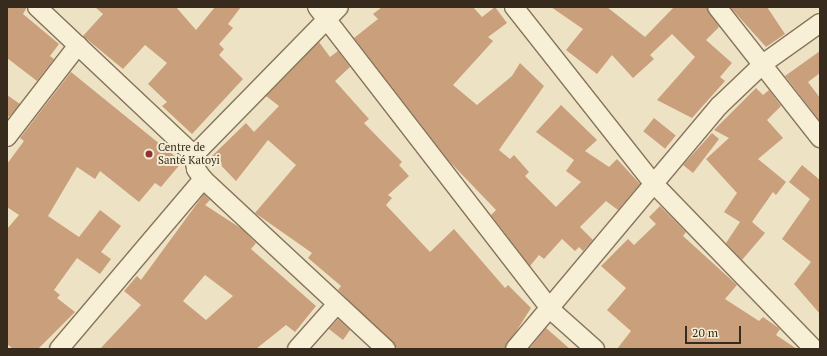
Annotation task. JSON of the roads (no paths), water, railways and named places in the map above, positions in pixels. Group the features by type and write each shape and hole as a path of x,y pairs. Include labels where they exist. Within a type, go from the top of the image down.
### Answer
{"street":[{"path":"37,7 194,155 196,169 203,179 336,305 386,349"},
{"path":"317,7 551,310 595,349"},
{"path":"194,155 328,21 339,7"},
{"path":"514,7 654,184 814,349"},
{"path":"717,7 764,63 820,138"},
{"path":"515,349 551,310 719,106 764,63 820,23"},
{"path":"7,137 78,45"},
{"path":"59,349 203,179"},
{"path":"297,349 336,305"}],"place":[{"name":"Centre de Santé Katoyi","path":"149,154"}]}
